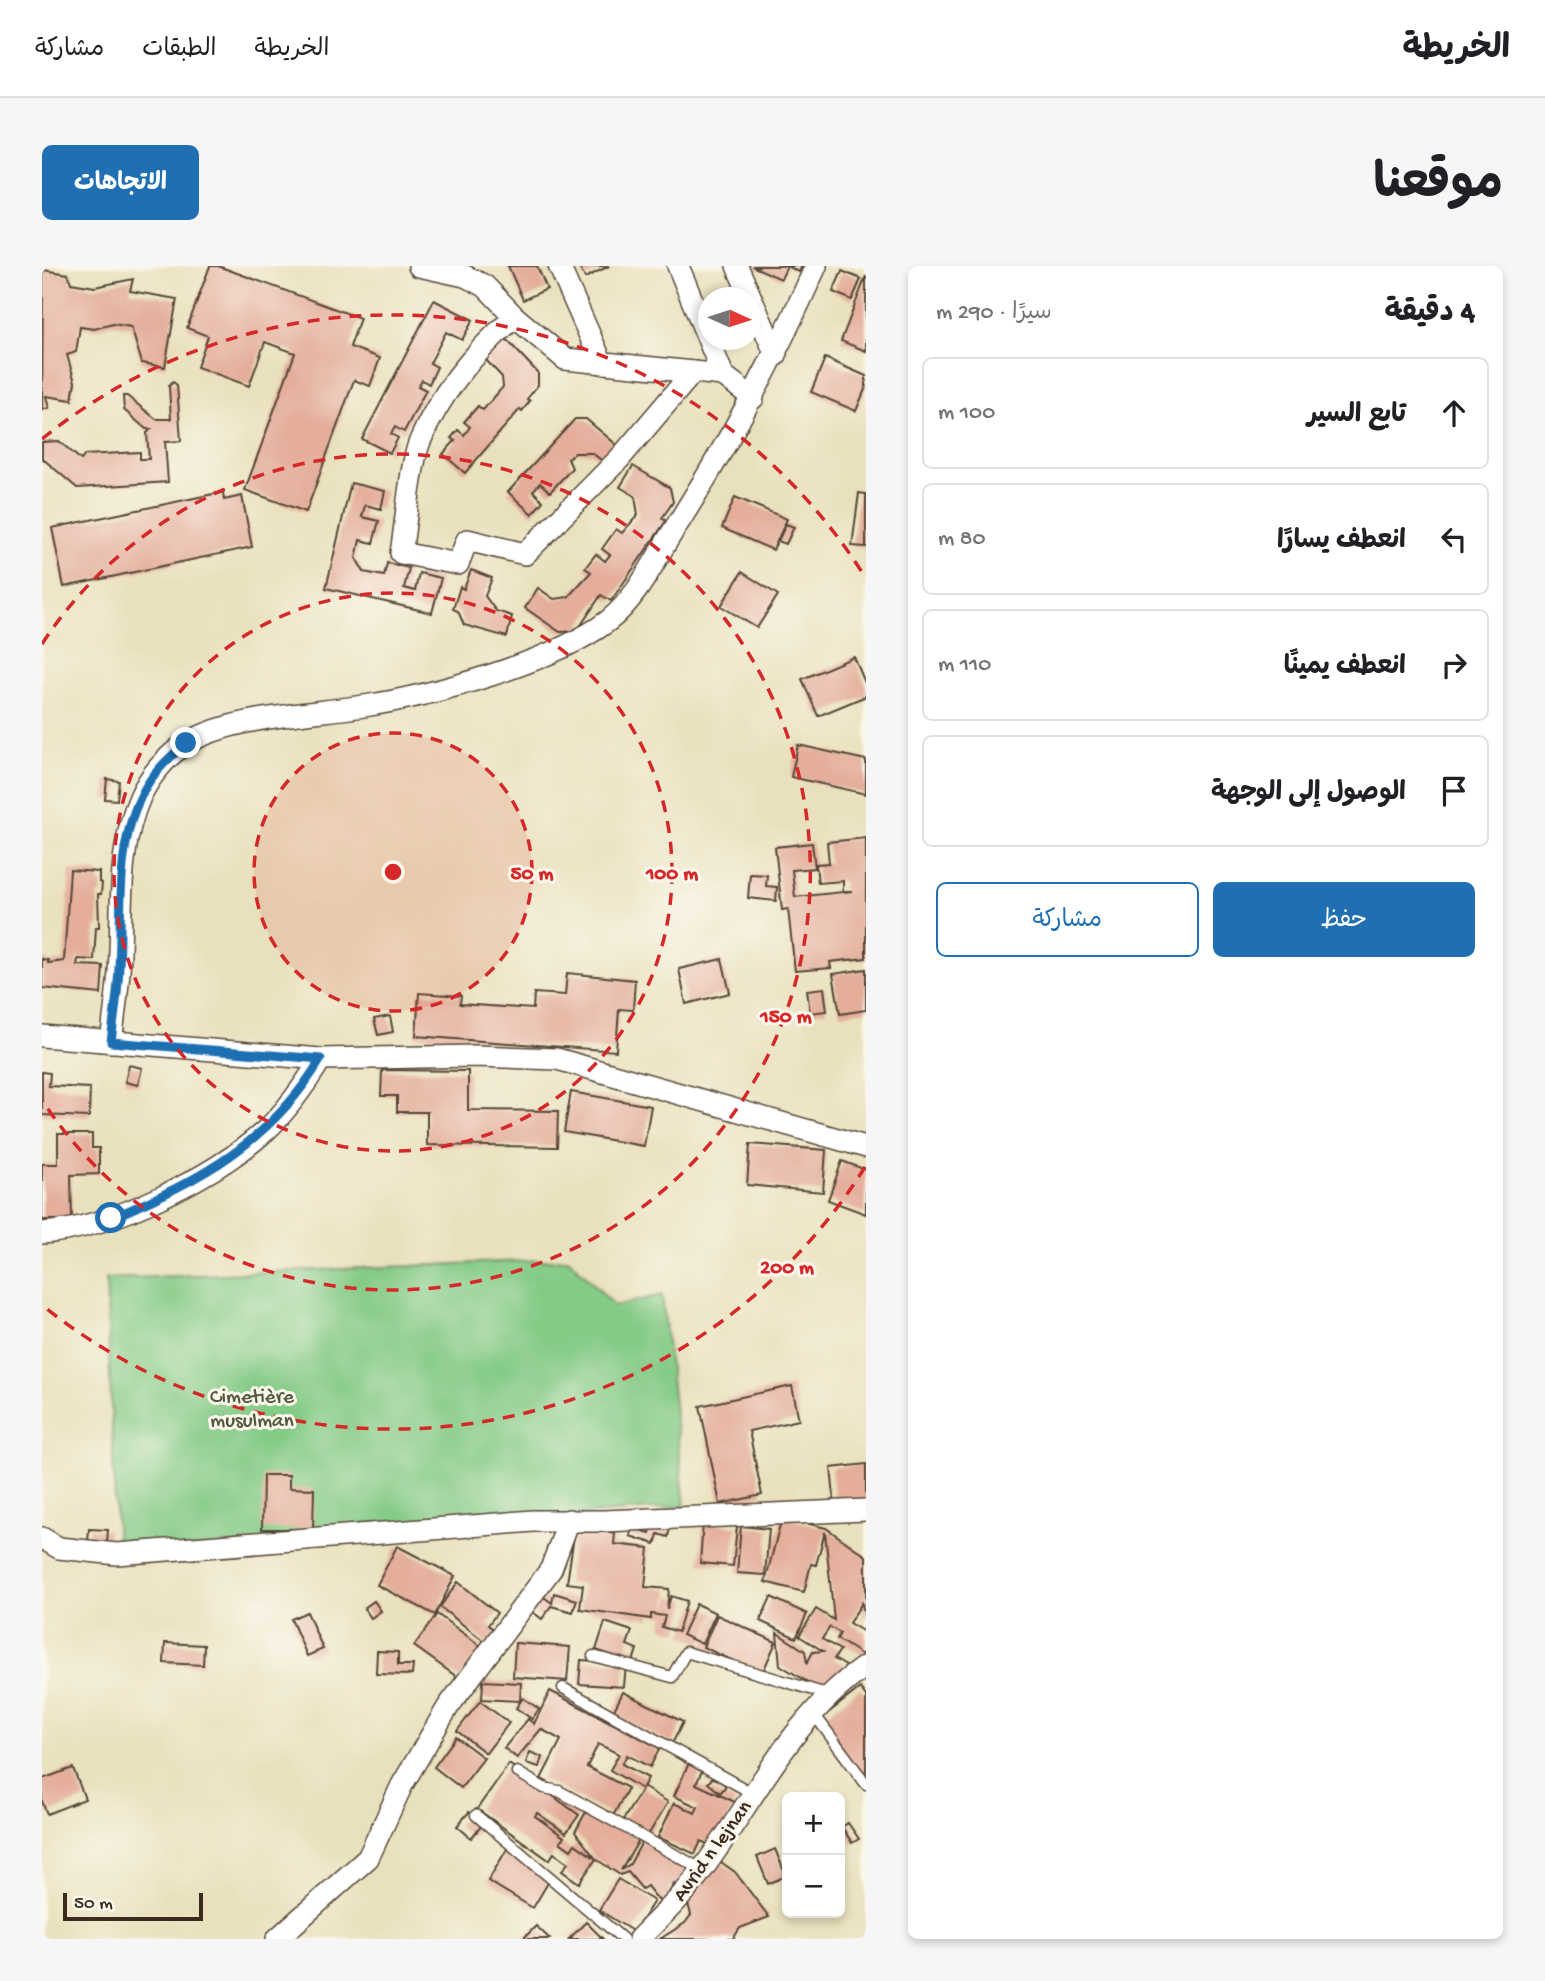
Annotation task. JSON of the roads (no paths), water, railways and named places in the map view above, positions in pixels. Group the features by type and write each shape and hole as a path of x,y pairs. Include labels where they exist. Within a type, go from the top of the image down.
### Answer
{"street":[{"path":"419,266 465,276 485,286 515,317 565,359 723,375"},
{"path":"559,266 602,363"},
{"path":"678,266 723,375 753,398"},
{"path":"737,266 776,355"},
{"path":"111,1042 119,971 123,878 130,830 140,796 160,766 186,743 238,724 366,706 428,693 499,672 588,634 630,600 753,398 776,355 816,266"},
{"path":"515,317 484,344 453,383 419,443 401,553 458,564 467,540 525,554 621,457 693,372"},
{"path":"42,1036 321,1059 475,1056 557,1059 866,1147"},
{"path":"42,1233 68,1232 111,1218 154,1200 234,1156 265,1131 293,1101 321,1059"},
{"path":"42,1538 59,1548 117,1554 308,1536 569,1520 604,1521 866,1510"},
{"path":"277,1939 368,1858 402,1785 448,1707 551,1569 569,1520"},
{"name":"Avrid n lejnan","path":"639,1939 688,1888 752,1793 814,1714 863,1674"}],"lane":[{"path":"593,1656 672,1676 687,1652 833,1696"},
{"path":"563,1688 752,1793"},
{"path":"814,1714 866,1784"},
{"path":"517,1772 544,1788 559,1791 701,1869"},
{"path":"476,1815 623,1939"}],"park label":[{"name":"Cimetière musulman","path":"252,1407"}]}
